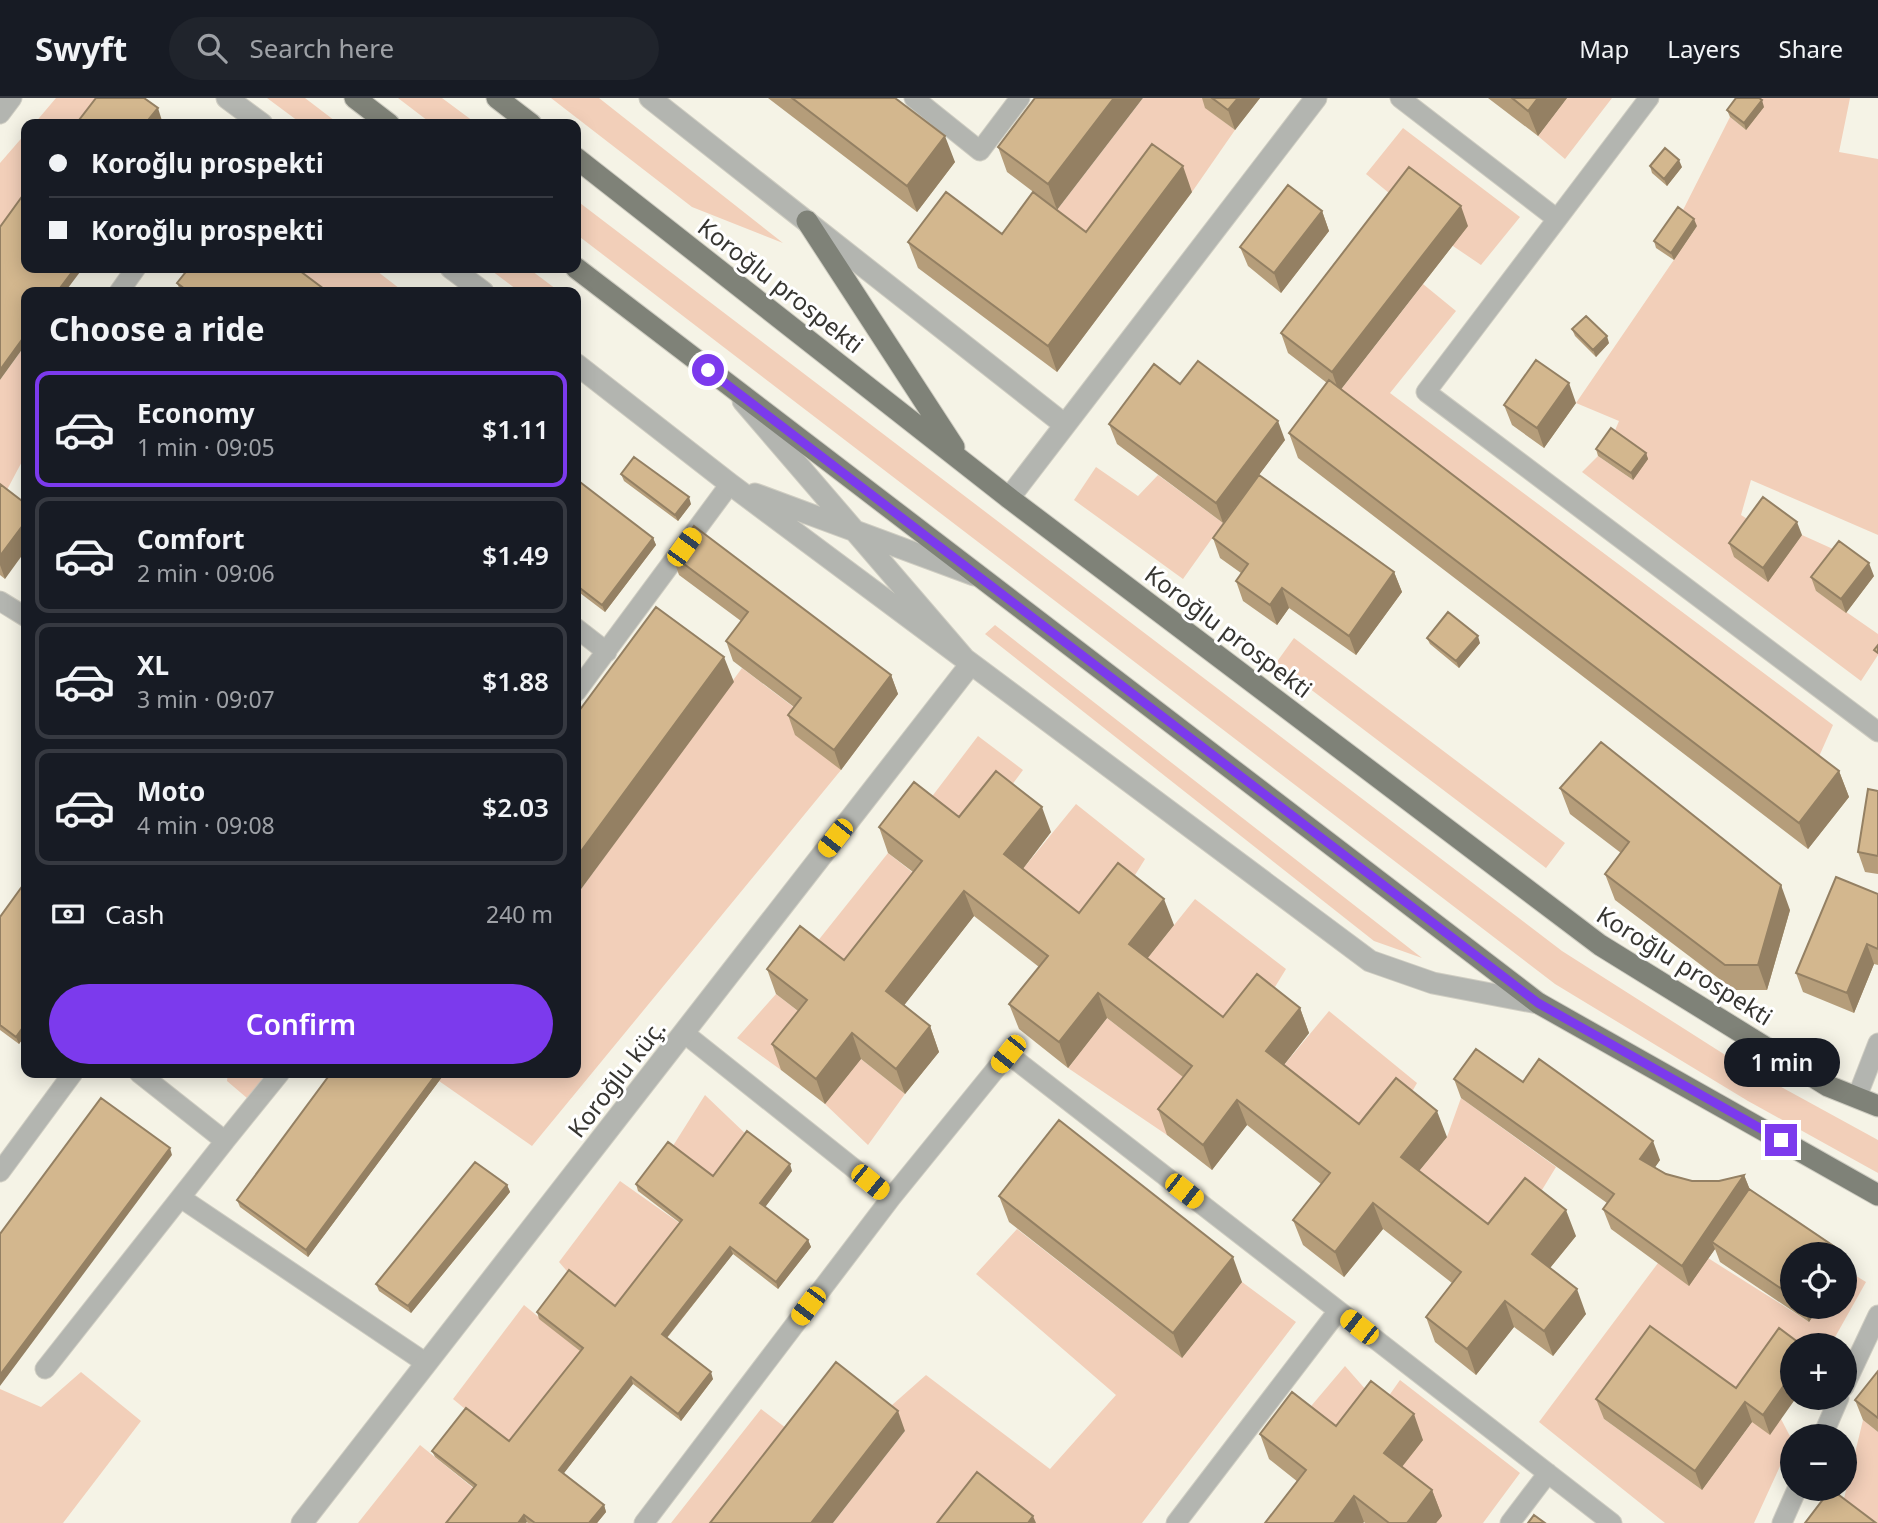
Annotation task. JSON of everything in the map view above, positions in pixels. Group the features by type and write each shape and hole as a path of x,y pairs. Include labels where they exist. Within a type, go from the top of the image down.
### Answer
{"main road":[{"path":"355,98 382,119"},
{"path":"497,98 524,119"},
{"name":"Koroğlu prospekti","path":"581,163 1009,498 1600,945 1828,1086 1878,1106"},
{"path":"807,221 962,461"},
{"path":"581,272 1538,1003 1878,1195"}],"street":[{"path":"227,98 248,119"},
{"path":"650,98 1065,425"},
{"path":"1009,498 1316,98"},
{"path":"458,273 476,287"},
{"path":"581,368 970,665 1370,961 1433,983 1538,1003"},
{"path":"730,386 970,665"},
{"path":"730,484 979,578"},
{"name":"Koroğlu küç.","path":"302,1523 970,665"}],"lane":[{"path":"0,114 12,98"},
{"path":"914,98 980,151 1020,98"},
{"path":"1400,98 1557,219"},
{"path":"1649,98 1426,392 1878,732"},
{"path":"581,686 730,484"},
{"path":"0,601 21,614"},
{"path":"581,632 607,652"},
{"path":"684,1033 891,1198"},
{"path":"1857,1097 1878,1043"},
{"path":"643,1523 891,1198 1008,1054 1612,1523"},
{"path":"0,1172 68,1078"},
{"path":"45,1369 276,1078"},
{"path":"162,1079 226,1141"},
{"path":"181,1198 426,1363"},
{"path":"1176,1523 1338,1311"},
{"path":"1857,1359 1878,1315"},
{"path":"1510,1523 1548,1473"},
{"path":"1782,1523 1792,1501"}],"shaded area":[{"path":"56,98 117,98 102,119 38,119"},
{"path":"267,98 305,98 332,119 295,119"},
{"path":"398,98 442,98 470,119 425,119"},
{"path":"551,98 599,98 783,243 692,207"},
{"path":"1143,98 1213,98 1206,108 1235,130 1192,192 1162,169 1095,257 1042,218 1057,210"},
{"path":"1567,98 1612,98 1565,159 1538,136"},
{"path":"1752,98 1850,98 1839,152 1878,159 1878,535 1751,480 1741,515 1757,525 1768,581 1802,535 1844,554 1816,591 1878,634 1878,655 1861,681 1582,472 1598,456 1633,480 1613,435 1619,421 1576,403 1697,226 1681,214 1730,117 1746,130"},
{"path":"1403,128 1520,217 1481,265 1453,246 1366,174"},
{"path":"21,139 21,209 0,237 0,163"},
{"path":"581,204 1562,951 1741,1065 1878,1140 1878,1173 1748,1101 1555,984 581,238"},
{"path":"296,273 379,273 398,287 315,287"},
{"path":"495,273 535,273 553,287 513,287"},
{"path":"1423,284 1456,311 1390,393 1833,725 1813,770 1339,392"},
{"path":"21,351 21,463 0,503 0,380"},
{"path":"1096,467 1138,496 1158,475 1223,523 1183,579 1074,500"},
{"path":"995,625 1422,958 1374,941 985,634"},
{"path":"1294,638 1565,843 1546,868 1276,663"},
{"path":"742,668 808,718 841,770 532,1146 439,1081 441,1078 581,1078 581,889"},
{"path":"978,736 1023,770 969,843 924,807"},
{"path":"1076,804 1145,859 1127,888 1088,938 1014,880"},
{"path":"888,853 931,887 853,986 809,952"},
{"path":"1195,899 1286,969 1267,1000 1232,1043 1138,970"},
{"path":"776,994 816,1025 781,1070 737,1038"},
{"path":"1329,1011 1417,1083 1405,1104 1369,1150 1275,1076"},
{"path":"1107,1018 1202,1091 1167,1135 1068,1068"},
{"path":"861,1059 905,1094 868,1145 825,1104"},
{"path":"227,1078 273,1078 254,1104 227,1081"},
{"path":"705,1095 750,1138 715,1183 671,1149"},
{"path":"1461,1098 1556,1167 1534,1203 1497,1250 1410,1182 1447,1137"},
{"path":"620,1181 685,1227 618,1313 572,1277 559,1262"},
{"path":"1017,1229 1182,1358 1242,1282 1296,1322 1142,1523 833,1523 905,1431 883,1413 926,1375 1050,1469 1116,1395 976,1274"},
{"path":"1708,1258 1780,1304 1780,1319 1804,1319 1809,1322 1811,1319 1845,1319 1837,1333 1780,1333 1780,1361 1743,1408 1604,1419 1702,1490 1752,1422 1781,1419 1784,1424 1780,1424 1780,1466 1754,1523 1665,1523 1539,1422 1658,1263"},
{"path":"1857,1276 1866,1282 1857,1298"},
{"path":"524,1305 585,1355 512,1448 453,1399"},
{"path":"1345,1366 1381,1407 1400,1380 1520,1473 1483,1523 1436,1523 1301,1418"},
{"path":"81,1372 141,1421 63,1523 0,1523 0,1389 41,1407"},
{"path":"761,1409 799,1438 733,1523 671,1523"},
{"path":"1863,1420 1878,1432 1878,1523 1851,1523 1840,1515 1843,1501 1857,1501 1857,1445"},
{"path":"420,1445 478,1492 454,1523 358,1523"}],"building":[{"path":"96,98 144,98 158,108 149,119 80,119"},
{"path":"792,98 895,98 945,136 907,186"},
{"path":"1035,98 1114,98 1048,184 998,147"},
{"path":"1212,98 1238,98 1228,110"},
{"path":"1512,98 1538,98 1528,111"},
{"path":"1736,98 1762,100 1744,123 1727,110"},
{"path":"1152,144 1183,166 1048,346 908,242 946,192 1002,234 1033,192 1086,232"},
{"path":"1665,148 1679,160 1664,179 1650,166"},
{"path":"1409,167 1461,206 1332,372 1281,333"},
{"path":"1288,185 1322,211 1274,273 1240,247"},
{"path":"21,198 21,273 71,273 61,287 21,287 21,341 0,370 0,227"},
{"path":"1678,207 1694,219 1671,253 1654,241"},
{"path":"185,273 303,273 321,287 182,287 177,283"},
{"path":"1586,316 1607,336 1593,350 1572,329"},
{"path":"1536,360 1569,383 1537,428 1504,405"},
{"path":"1198,361 1278,421 1216,503 1109,424 1154,364 1180,384"},
{"path":"1329,380 1839,771 1799,823 1289,433"},
{"path":"1611,428 1646,453 1631,473 1596,449"},
{"path":"634,457 689,497 675,515 621,474"},
{"path":"1259,475 1394,572 1349,636 1282,588 1270,605 1236,581 1248,564 1213,538"},
{"path":"581,483 653,538 602,605 581,589"},
{"path":"0,484 21,500 21,528 0,556"},
{"path":"1763,497 1797,522 1763,568 1729,543"},
{"path":"694,526 891,675 834,750 788,715 801,698 726,641 748,612 672,555"},
{"path":"1839,541 1869,563 1841,599 1811,577"},
{"path":"656,607 724,657 581,851 581,708"},
{"path":"1448,612 1478,636 1456,661 1427,638"},
{"path":"1601,742 1781,885 1758,965 1725,965 1605,874 1629,842 1560,788"},
{"path":"996,771 1042,807 1004,854 1079,913 1118,863 1164,899 1129,944 1223,1017 1257,974 1300,1008 1266,1051 1359,1124 1396,1078 1437,1111 1401,1157 1488,1224 1525,1178 1566,1210 1532,1254 1577,1289 1544,1331 1505,1301 1467,1349 1426,1317 1461,1272 1373,1203 1335,1252 1293,1220 1330,1173 1237,1100 1203,1145 1158,1109 1192,1066 1098,993 1059,1042 1009,1004 1048,956 964,891 886,991 930,1026 896,1069 852,1033 816,1079 772,1044 807,1000 767,969 800,926 844,960 922,861 879,827 914,782 959,817"},
{"path":"1868,789 1878,791 1878,856 1858,852"},
{"path":"1836,877 1878,894 1878,949 1867,944 1847,993 1796,973"},
{"path":"21,888 21,1030 16,1037 0,1025 0,917"},
{"path":"1476,1049 1523,1082 1539,1059 1653,1141 1640,1159 1666,1174 1692,1181 1719,1181 1744,1175 1682,1266 1603,1209 1614,1194 1454,1079"},
{"path":"327,1078 433,1078 306,1250 237,1200"},
{"path":"101,1098 170,1148 0,1375 0,1234"},
{"path":"1059,1120 1233,1257 1173,1333 999,1196"},
{"path":"747,1131 790,1164 760,1203 808,1240 776,1282 730,1247 662,1334 711,1372 678,1414 631,1377 559,1470 604,1505 589,1523 535,1523 524,1515 518,1523 446,1523 476,1485 432,1451 466,1408 509,1441 583,1348 537,1312 569,1270 615,1306 682,1220 636,1184 668,1142 713,1176"},
{"path":"475,1162 507,1185 408,1306 376,1284"},
{"path":"1749,1189 1828,1242 1780,1242 1780,1288 1712,1242"},
{"path":"1650,1326 1736,1388 1779,1328 1786,1333 1780,1333 1780,1391 1763,1415 1745,1402 1695,1471 1596,1399"},
{"path":"836,1362 898,1411 811,1523 710,1523"},
{"path":"1878,1371 1878,1418 1857,1402 1857,1397"},
{"path":"1371,1381 1414,1414 1384,1453 1432,1490 1407,1523 1389,1523 1354,1496 1334,1523 1265,1523 1306,1470 1260,1434 1292,1392 1336,1426"},
{"path":"977,1472 1033,1516 1028,1523 937,1523"},
{"path":"1822,1501 1847,1501 1876,1523 1805,1523"},
{"path":"1534,1515 1545,1523 1528,1523"}],"route":[{"path":"708,370 1538,1003 1781,1140"}]}
